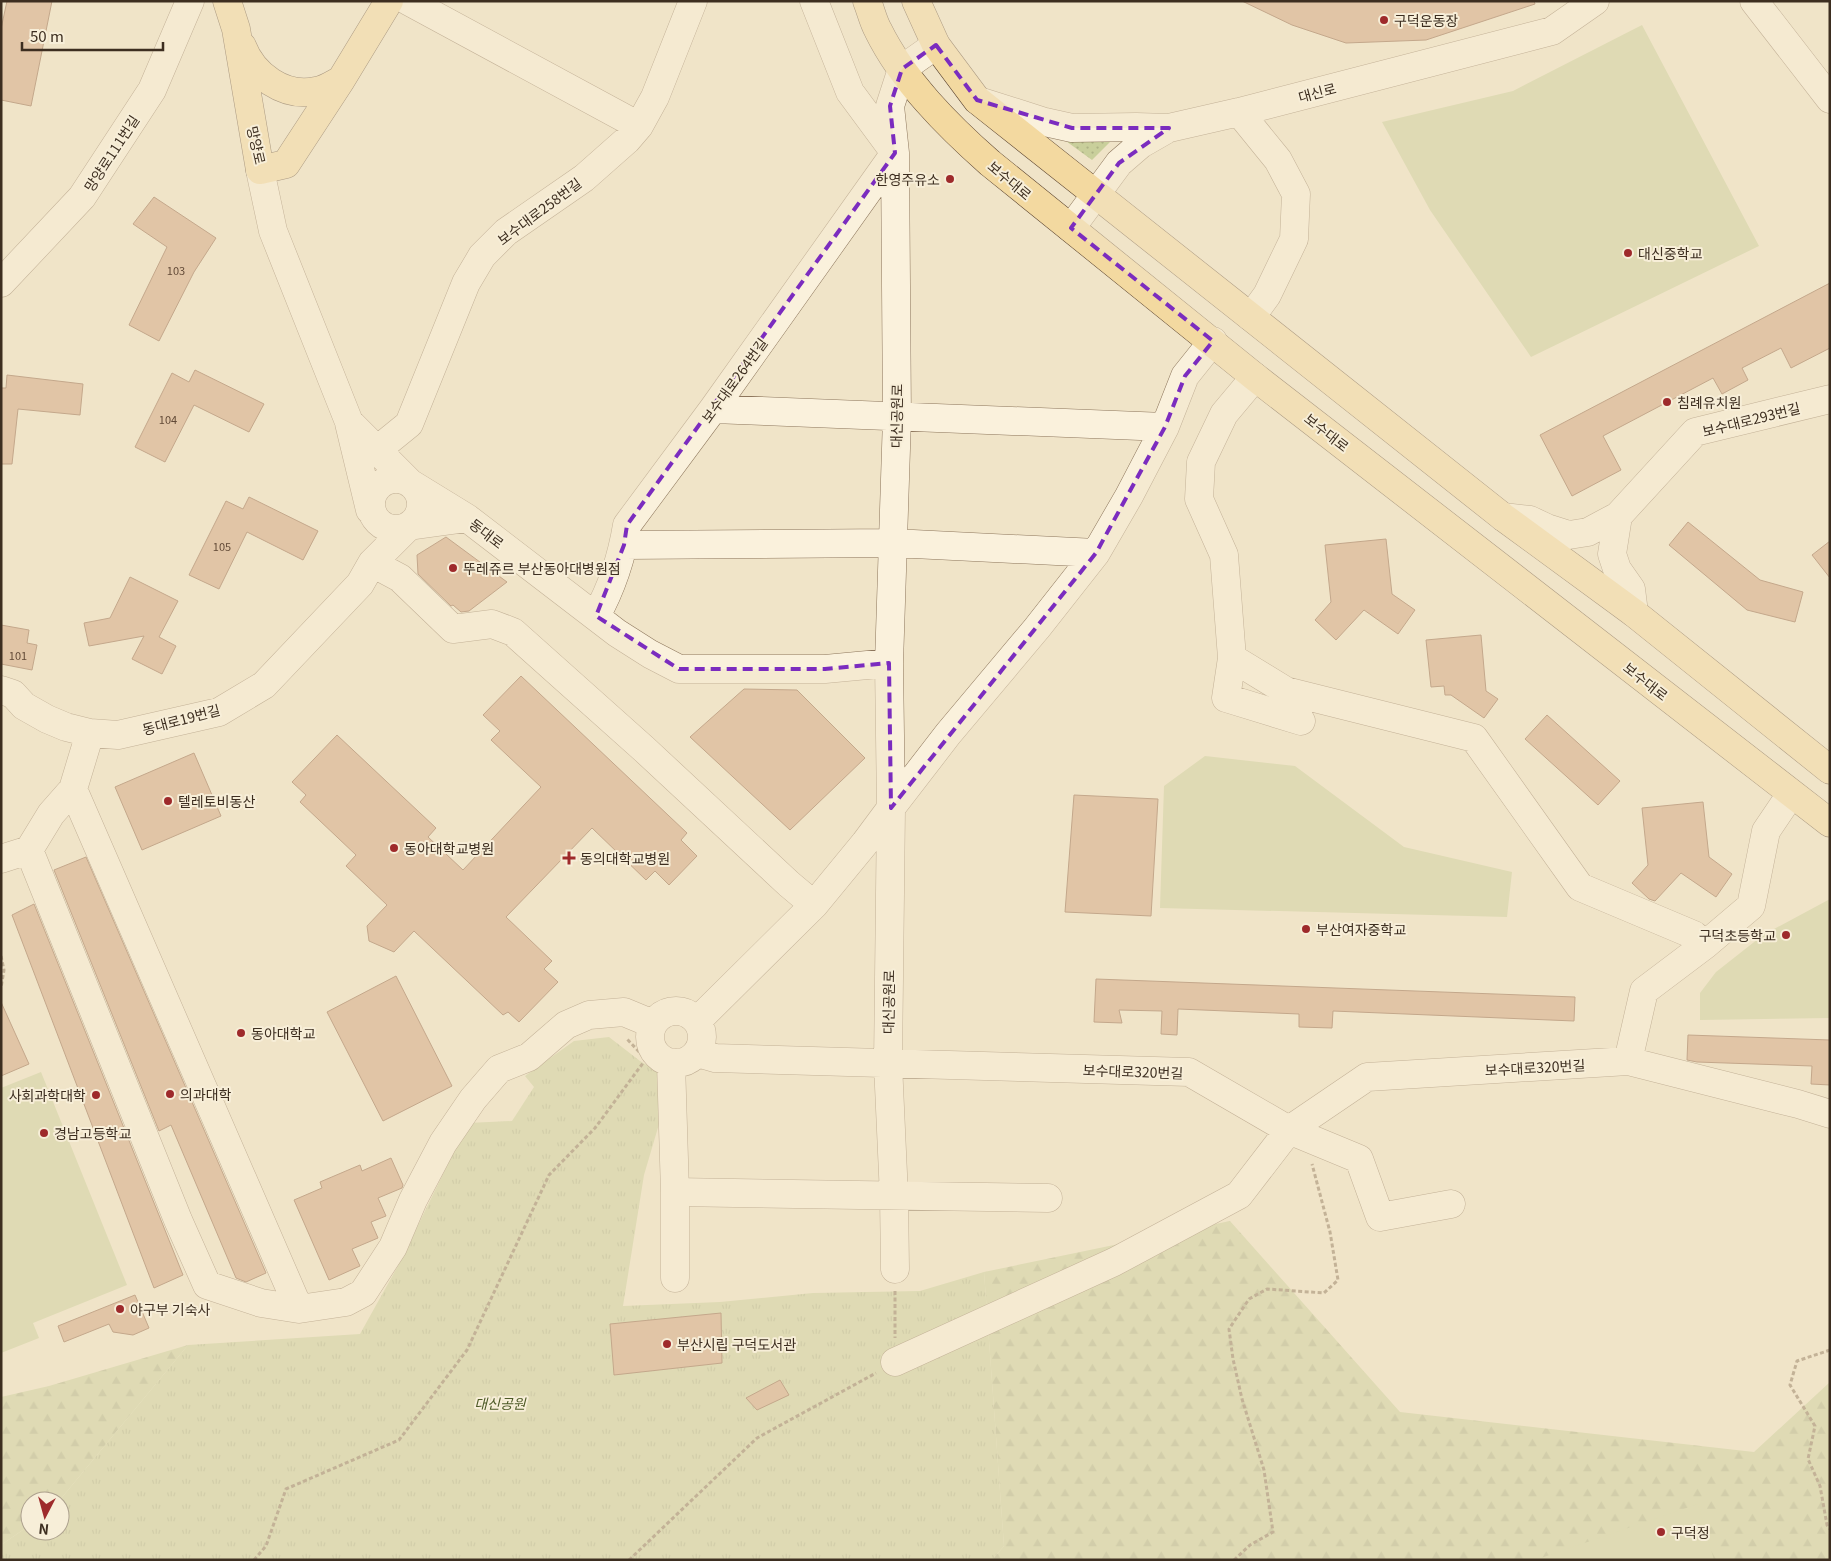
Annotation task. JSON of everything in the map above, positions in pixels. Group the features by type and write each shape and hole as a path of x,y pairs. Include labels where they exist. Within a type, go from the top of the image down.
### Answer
{"main road":[{"name":"망양로","path":"227,1 250,62 274,84 294,91 311,92 318,91 341,80"},
{"name":"망양로","path":"236,29 260,170 286,164 341,80 389,1"},
{"name":"보수대로","path":"867,1 878,30 902,69 953,130 997,169 1255,377 1830,823"},
{"path":"916,1 936,45 977,100 1503,518 1634,613 1830,770"}],"street":[{"name":"망양로111번길","path":"1,283 82,197 152,90 190,1"},
{"path":"408,1 639,126"},
{"name":"보수대로258번길","path":"377,450 409,424 466,283 482,256 506,232 584,178 627,140 639,126 655,97 693,1"},
{"path":"814,1 850,92 895,153"},
{"name":"대신로","path":"1070,228 1119,162 1141,144 1169,128 1239,112 1552,31 1595,1"},
{"path":"1754,1 1830,99"},
{"path":"902,69 936,45"},
{"name":"대신공원로","path":"894,1269 894,1196 888,1064 891,808 889,663 897,418 895,153 890,106 902,69"},
{"path":"977,100 1045,122 1072,128 1169,128"},
{"path":"1239,112 1278,160 1296,194 1294,239 1267,295 1251,317"},
{"name":"보수대로264번길","path":"596,616 603,604 624,545 627,525 713,410 895,153"},
{"name":"동대로","path":"260,170 274,231 349,422 410,483 467,518 596,616 650,654 679,669 825,669 889,663"},
{"path":"697,1021 814,905 865,843 948,734 1037,628 1096,553 1129,496 1164,427 1185,376 1213,342"},
{"path":"1255,377 1224,414 1201,462 1199,499 1224,555 1232,658 1226,698 1301,721"},
{"name":"보수대로293번길","path":"1503,518 1530,520 1569,535 1588,532 1618,516 1695,432 1830,399"},
{"path":"713,410 1164,427"},
{"path":"349,422 374,519 384,527 397,530 409,526 467,518"},
{"path":"399,479 410,483 419,492 422,505 418,517 372,562 370,507 372,495 378,486 388,480 399,479"},
{"path":"1618,516 1612,554 1617,569 1632,589 1634,613"},
{"path":"624,545 893,543 1096,553"},
{"path":"372,562 400,578 453,629 492,624 513,632 814,905"},
{"name":"동대로19번길","path":"1,690 13,694 24,706 47,719 66,727 90,733 118,735 219,712 264,685 360,584 372,562"},
{"path":"1232,658 1286,691 1474,738 1580,887 1694,935 1705,945"},
{"path":"1,859 29,850 51,814 73,789 90,733"},
{"path":"73,789 299,1309"},
{"path":"1628,1061 1644,991 1705,945 1750,906 1766,831 1791,794"},
{"path":"29,850 178,1220 207,1285 261,1304 299,1309 346,1302 363,1293 393,1247 413,1200 443,1144 473,1099 499,1069 529,1057 566,1025 589,1016 624,1012 653,1024"},
{"path":"674,1010 687,1013 697,1021 702,1031 702,1042 698,1053 686,1062 671,1063 657,1055 650,1040 653,1024 662,1014 674,1010"},
{"name":"보수대로320번길","path":"698,1053 715,1058 1188,1072 1296,1134 1367,1077 1628,1061 1798,1104 1830,1114"},
{"path":"671,1063 675,1192 675,1278"},
{"path":"895,1362 1114,1262 1239,1195 1296,1134 1359,1159 1380,1217 1451,1204"},
{"path":"675,1192 1048,1198"}],"path":[{"path":"1,956 4,970 1,988"},
{"path":"254,1560 266,1546 286,1489 400,1440 467,1350 549,1175 595,1128 646,1059 621,1033 624,1012"},
{"path":"1234,1560 1250,1545 1273,1532 1264,1470 1242,1399 1233,1359 1229,1329 1249,1299 1267,1289 1324,1293 1338,1280 1330,1232 1319,1185 1296,1134"},
{"path":"629,1560 757,1438 895,1362 894,1269"},
{"path":"1830,1350 1797,1361 1790,1385 1815,1426 1808,1459 1820,1486 1827,1525 1830,1529"}],"highlighted area":[{"path":"936,45 977,100 1072,128 1169,128 1119,163 1071,228 1213,341 1185,376 1165,427 1096,553 891,808 889,663 825,669 679,669 596,616 624,545 627,525 895,153 890,106 902,69"}],"green space":[{"path":"1642,25 1759,246 1531,357 1430,210 1382,122 1513,91"},
{"path":"1059,136 1116,136 1092,160"},
{"path":"1205,756 1295,766 1404,847 1512,872 1507,917 1160,908 1164,786"},
{"path":"1830,899 1830,1018 1700,1020 1700,993 1716,972 1763,935"},
{"name":"대신공원","path":"609,1037 640,1061 672,1080 644,1175 623,1306 720,1302 813,1293 920,1291 984,1272 1004,1546 992,1560 1,1560 1,1545 20,1532 20,1541 70,1541 70,1491 67,1491 188,1345 360,1334 399,1264 468,1123 512,1121 534,1087 525,1076 574,1041"},
{"path":"41,1072 127,1285 33,1323 39,1338 1,1353 1,1088"},
{"path":"1230,1221 1400,1412 1754,1452 1830,1382 1830,1560 992,1560 1004,1546 984,1272"},
{"path":"188,1345 67,1491 20,1491 20,1532 1,1545 1,1397 49,1386"},
{"name":"구덕정","path":"1698,1504 1714,1560 1535,1560"}],"building":[{"path":"7,1 52,1 31,106 1,100 1,29"},
{"name":"구덕운동장","path":"1242,1 1534,1 1535,4 1426,40 1346,43 1292,25"},
{"path":"154,197 216,238 194,272 159,341 129,325 167,247 133,224"},
{"path":"1830,283 1830,348 1791,368 1781,348 1742,368 1748,380 1722,394 1713,378 1603,436 1621,470 1572,496 1540,435"},
{"path":"195,370 264,404 249,432 194,405 165,462 135,447 172,373 189,382"},
{"path":"7,375 83,384 80,415 18,409 12,464 1,464 1,388 6,388"},
{"path":"249,497 318,531 303,560 247,532 219,589 189,575 226,501 243,509"},
{"path":"1688,522 1760,580 1803,592 1795,622 1747,610 1669,545"},
{"name":"뚜레쥬르 부산동아대병원점","path":"446,537 507,582 469,611 461,612 453,605 451,606 418,574 417,555"},
{"path":"1386,539 1392,594 1415,610 1398,634 1364,610 1336,640 1315,620 1331,602 1325,545"},
{"path":"1830,541 1830,578 1812,555"},
{"path":"130,577 178,601 159,637 176,646 162,674 132,659 144,636 89,646 84,623 110,618"},
{"path":"1,625 29,630 27,643 37,645 32,670 1,664"},
{"path":"1481,635 1486,691 1498,699 1484,718 1451,695 1445,695 1444,686 1431,687 1426,640"},
{"name":"동아대학교병원","path":"521,676 687,833 681,840 697,856 669,885 655,871 646,880 592,828 506,917 552,961 544,969 558,982 519,1022 508,1012 503,1015 414,931 394,952 369,941 367,926 387,905 346,866 356,855 300,802 306,795 292,782 337,735 436,828 428,837 463,870 541,787 491,740 500,731 483,715"},
{"path":"744,689 797,690 865,758 790,830 690,737"},
{"path":"1547,715 1620,781 1598,805 1525,739"},
{"name":"텔레토비동산","path":"194,753 221,816 142,850 115,787"},
{"path":"1074,795 1158,799 1151,916 1065,912"},
{"path":"1703,802 1709,857 1732,874 1716,897 1681,873 1655,901 1649,899 1632,883 1648,865 1642,808"},
{"name":"의과대학","path":"86,857 266,1273 246,1282 236,1278 171,1125 159,1131 54,870"},
{"name":"사회과학대학","path":"34,904 183,1275 154,1288 12,915"},
{"path":"396,976 452,1086 383,1121 327,1012"},
{"path":"1096,979 1575,997 1574,1021 1333,1011 1332,1028 1299,1027 1299,1014 1178,1009 1177,1035 1161,1034 1162,1011 1119,1010 1122,1023 1094,1022"},
{"path":"1,1002 29,1064 1,1076"},
{"path":"1688,1035 1830,1040 1830,1085 1811,1084 1812,1066 1697,1062 1687,1060"},
{"path":"391,1158 403,1185 402,1188 378,1198 386,1216 371,1222 378,1238 352,1249 360,1266 329,1280 294,1200 322,1188 320,1182 360,1165 362,1171"},
{"name":"야구부 기숙사","path":"135,1295 149,1328 133,1335 113,1332 109,1324 64,1342 58,1326"},
{"name":"부산시립 구덕도서관","path":"721,1313 722,1363 614,1375 610,1324"},
{"path":"780,1380 789,1395 757,1410 746,1398"}],"place":[{"name":"구덕운동장","path":"1384,20"},
{"name":"한영주유소","path":"950,179"},
{"name":"대신중학교","path":"1628,253"},
{"name":"침례유치원","path":"1667,402"},
{"name":"뚜레쥬르 부산동아대병원점","path":"453,568"},
{"name":"텔레토비동산","path":"168,801"},
{"name":"동아대학교병원","path":"394,848"},
{"name":"동의대학교병원","path":"569,858"},
{"name":"부산여자중학교","path":"1306,929"},
{"name":"구덕초등학교","path":"1786,935"},
{"name":"동아대학교","path":"241,1033"},
{"name":"의과대학","path":"170,1094"},
{"name":"사회과학대학","path":"96,1095"},
{"name":"경남고등학교","path":"44,1133"},
{"name":"야구부 기숙사","path":"120,1309"},
{"name":"부산시립 구덕도서관","path":"667,1344"},
{"name":"구덕정","path":"1661,1532"}]}
